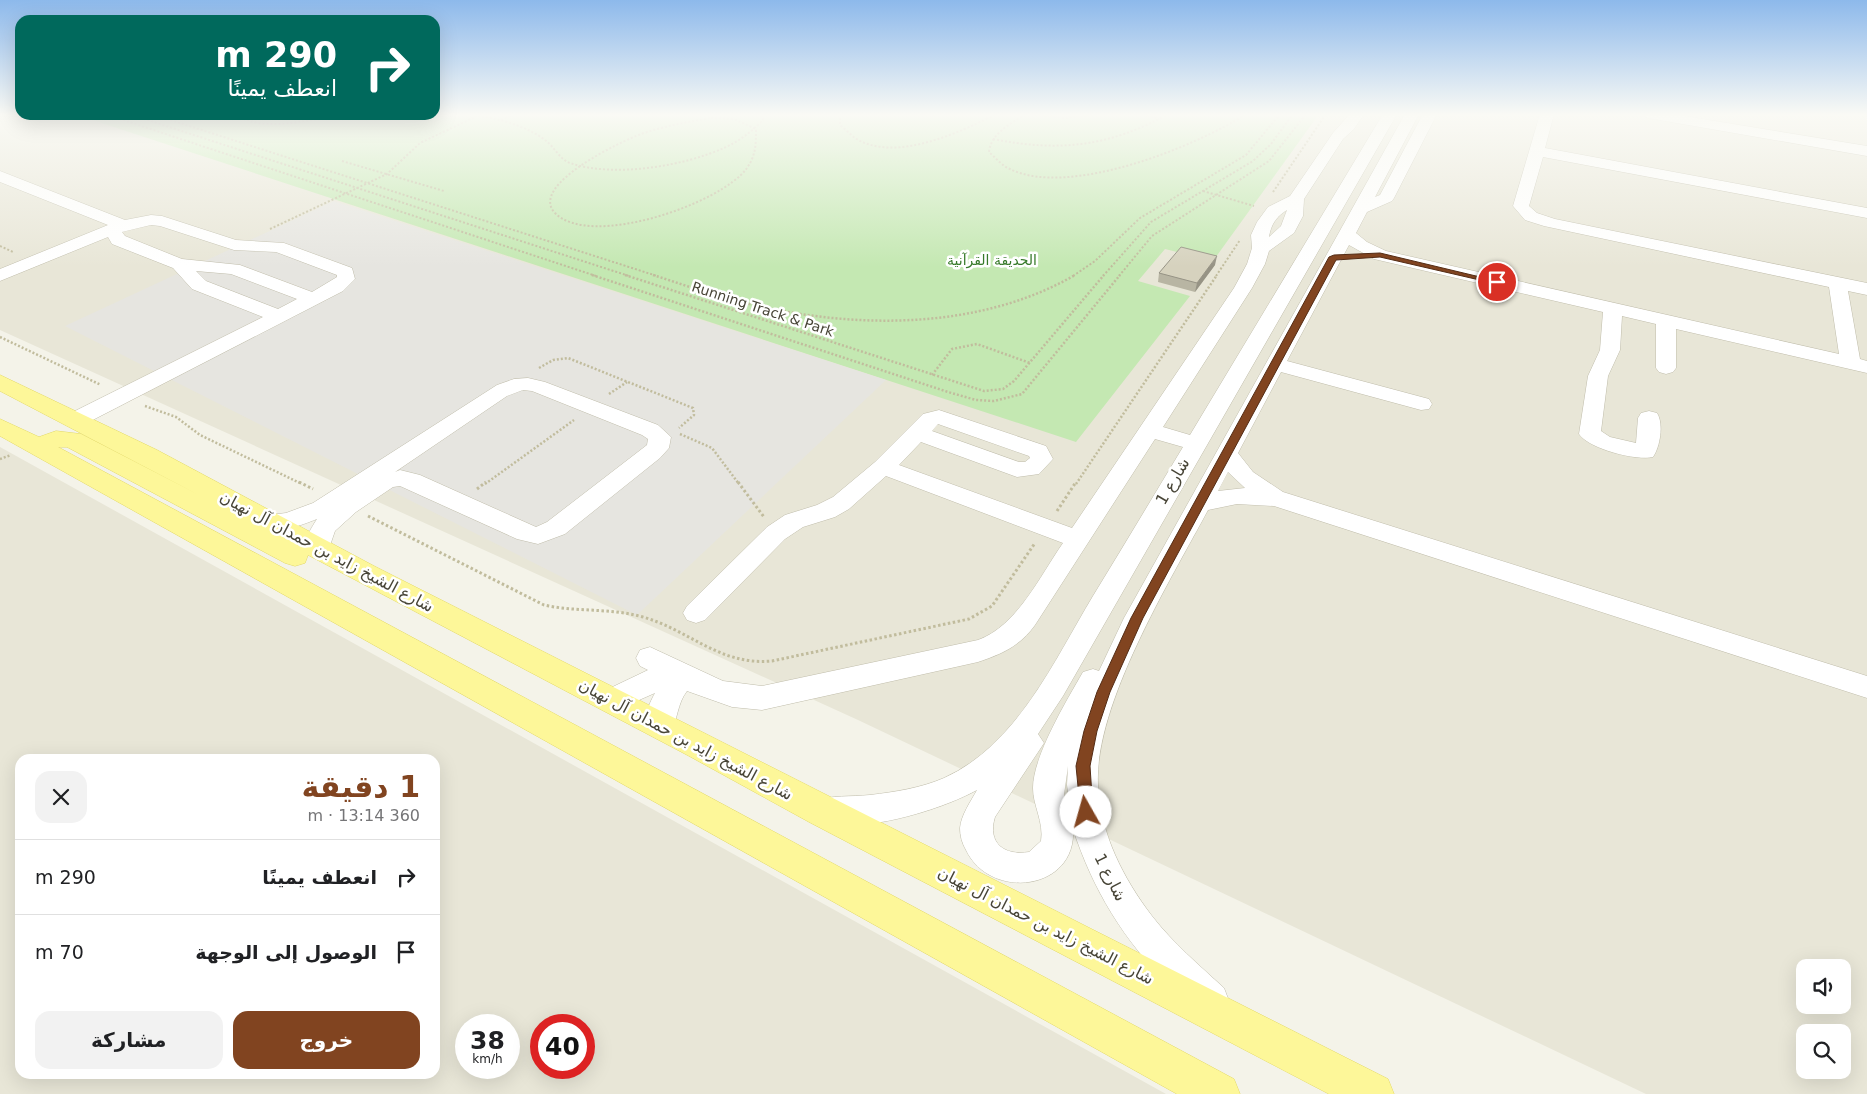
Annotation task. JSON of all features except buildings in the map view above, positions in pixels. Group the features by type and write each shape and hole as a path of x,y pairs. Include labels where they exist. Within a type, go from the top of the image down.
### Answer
{"main road":[{"name":"شارع الشيخ زايد بن حمدان آل نهيان","path":"0,382 77,419 318,548 660,725 821,811 1373,1094"},
{"path":"0,406 11,412 23,413 46,405"},
{"path":"0,426 1219,1094"},
{"path":"38,446 56,439 72,439 295,556 326,567 364,572"}],"street":[{"path":"1253,240 1278,239 1289,228 1295,217 1296,199 1319,165"},
{"name":"شارع 1","path":"821,811 860,811 898,806 934,796 967,781 995,762 1020,733 1053,688 1360,165"},
{"name":"شارع 1","path":"1231,1020 1170,962 1141,928 1119,896 1106,871 1086,812 1083,766 1090,731 1104,692 1137,618 1384,165"},
{"path":"1360,209 1386,198 1403,165"},
{"path":"1532,165 1521,206 1528,214 1535,218 1555,224 1867,289"},
{"path":"1611,165 1867,213"},
{"path":"0,176 117,227"},
{"path":"668,668 728,696 745,699 762,698 993,647 1017,631 1243,288 1256,264 1253,240 1262,228 1268,210 1296,199"},
{"path":"0,276 117,227 151,220 162,221 227,243 278,247 346,272 348,276 342,283 77,419"},
{"path":"117,227 118,240 179,264 234,268 318,296"},
{"path":"270,229 346,256"},
{"path":"1347,235 1361,246 1380,255 1859,365 1838,283"},
{"path":"278,247 297,238"},
{"path":"1253,240 1304,258"},
{"path":"227,243 232,253 242,261 318,296"},
{"path":"1334,257 1380,255"},
{"path":"179,264 199,285 279,316"},
{"path":"1613,308 1610,350 1598,376 1590,434 1603,442 1645,452 1647,449 1648,418"},
{"path":"1666,320 1666,368"},
{"path":"1275,364 1421,404"},
{"path":"271,522 305,516 341,503 385,482 400,478 412,480 531,535 544,535 556,528 658,448 660,437 656,433 532,384 515,385 500,392 341,503 319,537 318,548"},
{"path":"1150,430 1195,443"},
{"path":"696,613 776,533 794,521 834,507 883,467 917,433"},
{"path":"1226,453 1245,477 1276,498"},
{"path":"883,467 1078,540"},
{"path":"1198,504 1215,498 1234,495 1276,498 1867,687"},
{"path":"1053,688 1042,722 1032,740 983,810 976,827 979,845 992,860 1010,868 1030,868 1047,859 1057,844 1058,826 1049,797 1048,784 1057,757 1090,686 1123,633 1137,618"},
{"path":"612,700 633,692 668,668"},
{"path":"660,725 668,668"}],"path":[{"path":"262,165 948,392 989,402 1001,402 1022,394 1152,236 1171,222 1263,165"},
{"name":"Running Track & Park","path":"288,165 975,389 994,391 1010,386 1140,232 1152,222 1248,165"},
{"path":"313,165 769,310 838,320 911,320 947,316 1013,302 1067,280 1104,254 1126,229 1140,218 1229,165"},
{"path":"356,165 444,191"},
{"path":"270,229 360,188 387,174 399,165"},
{"path":"581,165 561,180 550,196 549,206 555,214 567,221 585,225 628,224 691,205 729,184 747,165"},
{"path":"582,165 629,169 658,165"},
{"path":"1005,165 1013,170 1043,176 1080,175 1131,165"},
{"path":"1203,191 1268,210 1298,165"},
{"path":"0,337 140,404 176,416 200,435 341,503 544,605 572,611 623,613 650,619 726,656 750,663 772,662 955,622 982,613 1000,596 1046,527 1253,240"},
{"path":"932,375 952,349 977,344 1030,362"},
{"path":"515,385 547,363 561,358 573,360 693,408 694,416 674,432 705,444 718,453 776,533"},
{"path":"458,502 627,382"}],"shaded area":[{"path":"0,165 1867,165 1867,1094 1646,1094 858,720 0,330"},
{"path":"334,201 886,380 637,615 65,326"},
{"path":"0,447 1166,1094 0,1094"}],"green space":[{"name":"الحديقة القرآنية","path":"230,165 1282,165 1213,261 1165,249 1138,281 1190,296 1076,442"}],"route":[{"path":"1086,812 1082,788 1083,766 1090,731 1104,692 1137,618 1334,257 1380,255 1497,282"}]}
